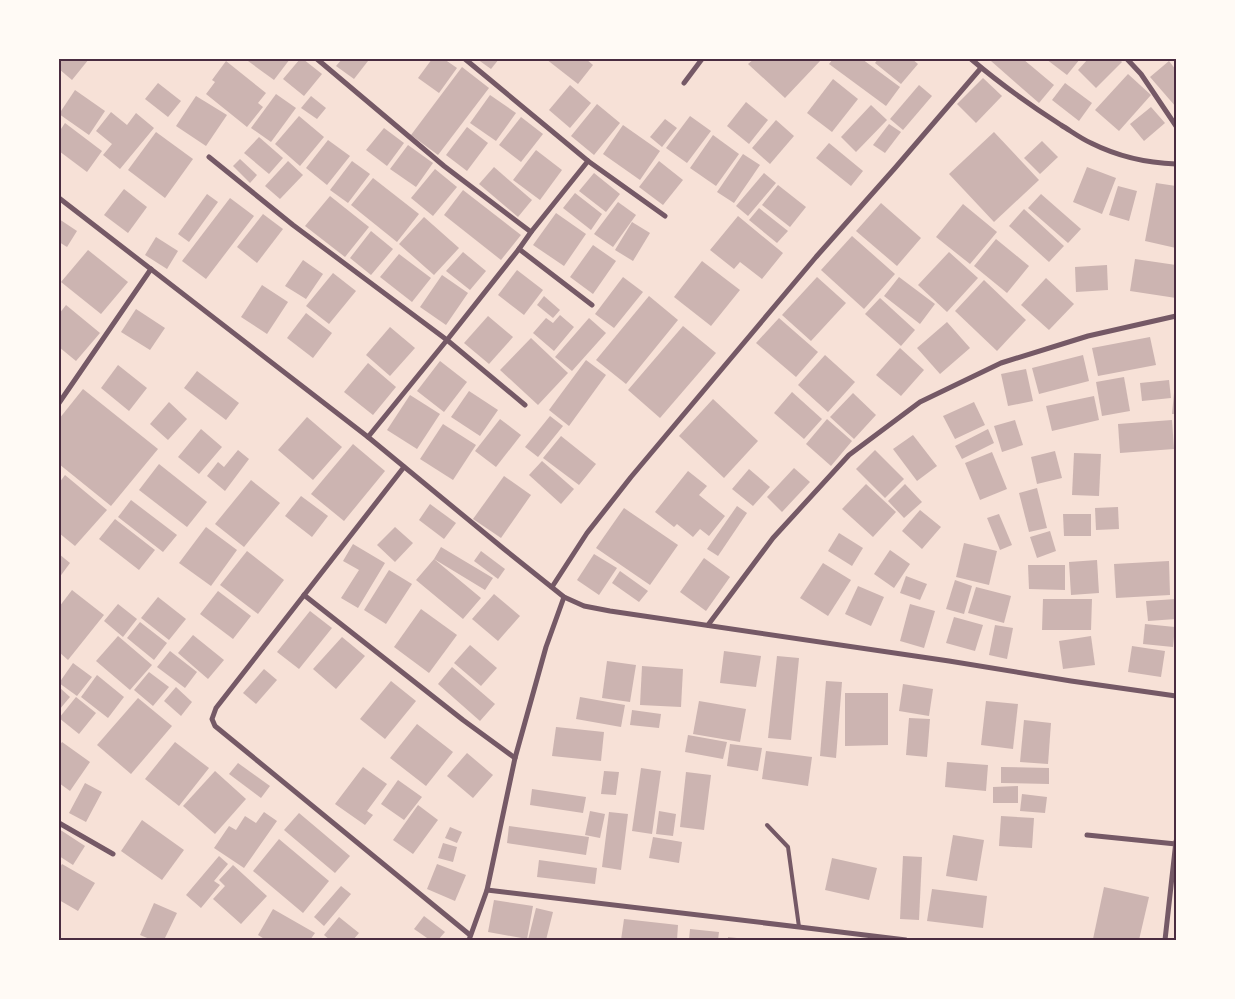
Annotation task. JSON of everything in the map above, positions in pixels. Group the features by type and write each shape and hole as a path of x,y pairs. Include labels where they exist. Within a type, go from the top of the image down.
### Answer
{"street":[{"path":"317,59 444,166 530,232"},
{"path":"465,59 588,161 665,216"},
{"path":"684,83 702,59"},
{"path":"970,59 1043,113 1091,143 1120,154 1156,163 1176,164"},
{"path":"1127,59 1140,74 1176,126"},
{"path":"552,587 587,533 631,477 816,257 981,68"},
{"path":"209,157 294,225 447,340 525,405"},
{"path":"368,437 588,161"},
{"path":"59,198 368,437 564,597 584,606 1176,696"},
{"path":"519,249 592,305"},
{"path":"59,403 151,269"},
{"path":"708,625 773,538 849,455 920,402 1001,363 1088,336 1176,316"},
{"path":"404,467 216,708 212,720 216,726 470,937 487,890 515,758 546,647 564,597"},
{"path":"304,594 463,720 515,758"},
{"path":"59,823 113,854"},
{"path":"1087,835 1176,843 1165,940"},
{"path":"487,890 906,940"}],"lane":[{"path":"767,825 788,847 799,926"}],"building":[{"path":"59,59 89,59 72,80 59,69"},
{"path":"250,59 290,59 274,80 248,61"},
{"path":"300,59 303,59 322,74 304,96 283,79"},
{"path":"342,59 365,59 368,61 354,79 336,66"},
{"path":"432,59 444,59 457,68 439,93 418,78"},
{"path":"477,59 499,59 491,69"},
{"path":"546,59 586,59 593,65 578,84"},
{"path":"754,59 818,59 820,61 785,98 748,64"},
{"path":"833,59 862,59 900,87 886,106 829,64"},
{"path":"878,59 912,59 918,64 901,84 875,63"},
{"path":"994,59 1023,59 1054,85 1039,103 991,61"},
{"path":"1046,59 1080,59 1067,75"},
{"path":"1088,59 1119,59 1122,62 1096,88 1078,70"},
{"path":"226,61 266,93 258,103 263,107 247,127 206,94 215,82 212,80"},
{"path":"1169,61 1176,70 1176,107 1150,77"},
{"path":"462,67 489,88 438,155 411,135"},
{"path":"1128,74 1151,95 1119,131 1095,110"},
{"path":"983,78 1002,96 976,123 957,104"},
{"path":"833,79 858,99 832,132 807,113"},
{"path":"158,83 181,101 168,117 145,99"},
{"path":"1065,83 1092,103 1079,121 1052,100"},
{"path":"570,85 591,103 570,128 549,110"},
{"path":"919,85 932,96 903,130 890,119"},
{"path":"75,90 105,111 89,135 59,114"},
{"path":"276,94 296,108 271,142 251,128"},
{"path":"490,95 516,113 496,141 470,123"},
{"path":"196,96 227,115 206,146 176,126"},
{"path":"311,96 326,108 317,119 301,108"},
{"path":"746,102 768,120 749,144 727,126"},
{"path":"597,104 620,123 594,155 571,136"},
{"path":"871,105 887,120 856,152 841,137"},
{"path":"1151,107 1165,123 1144,141 1130,124"},
{"path":"111,112 127,125 136,113 154,128 120,169 103,155 112,144 96,131"},
{"path":"299,116 324,137 300,166 275,144"},
{"path":"690,116 711,131 687,163 666,148"},
{"path":"521,117 543,134 521,162 499,145"},
{"path":"665,119 677,128 662,147 650,137"},
{"path":"776,120 794,136 770,164 752,148"},
{"path":"65,123 102,151 87,172 59,151 59,132"},
{"path":"889,124 901,132 885,153 873,145"},
{"path":"623,125 660,151 640,180 603,154"},
{"path":"467,127 488,143 467,171 446,155"},
{"path":"384,128 404,143 387,166 366,150"},
{"path":"156,132 193,159 165,198 128,170"},
{"path":"994,132 1039,180 994,222 949,174"},
{"path":"713,135 739,154 716,186 690,168"},
{"path":"259,137 283,158 269,174 244,153"},
{"path":"328,140 350,156 327,185 306,168"},
{"path":"1042,141 1058,157 1040,174 1024,158"},
{"path":"829,143 863,171 851,186 816,158"},
{"path":"408,145 433,163 416,187 390,169"},
{"path":"536,150 562,170 540,200 513,180"},
{"path":"743,154 760,165 734,203 717,192"},
{"path":"240,159 257,175 250,183 233,166"},
{"path":"288,161 303,175 280,199 265,186"},
{"path":"352,161 370,174 348,203 330,190"},
{"path":"659,161 683,180 663,205 639,187"},
{"path":"494,167 532,200 518,217 479,184"},
{"path":"1087,167 1116,178 1102,214 1073,202"},
{"path":"435,169 457,187 433,216 411,198"},
{"path":"594,173 620,194 606,212 579,191"},
{"path":"764,173 776,183 748,216 736,206"},
{"path":"373,178 419,214 397,242 351,205"},
{"path":"1156,183 1176,186 1176,248 1145,241"},
{"path":"778,185 806,207 790,227 762,205"},
{"path":"1118,186 1137,191 1129,221 1109,215"},
{"path":"124,189 147,207 128,233 104,215"},
{"path":"463,190 521,235 501,260 444,215"},
{"path":"575,193 602,214 591,230 563,208"},
{"path":"207,194 218,202 189,242 178,234"},
{"path":"1041,194 1081,229 1068,243 1028,208"},
{"path":"330,196 369,227 345,257 305,226"},
{"path":"230,198 254,216 206,279 182,261"},
{"path":"618,202 636,215 613,247 594,234"},
{"path":"881,203 921,238 897,266 856,231"},
{"path":"963,204 997,232 970,264 936,237"},
{"path":"759,208 788,231 777,243 749,220"},
{"path":"1024,209 1064,246 1049,262 1009,226"},
{"path":"556,213 586,234 564,266 533,245"},
{"path":"263,214 283,229 257,263 237,247"},
{"path":"738,216 783,253 762,279 740,262 734,269 710,250"},
{"path":"424,217 459,248 434,275 399,244"},
{"path":"59,219 77,231 67,247 59,242"},
{"path":"632,222 650,233 633,261 615,250"},
{"path":"371,231 393,249 371,275 350,258"},
{"path":"852,236 895,274 864,309 821,270"},
{"path":"156,237 178,251 167,269 145,255"},
{"path":"996,239 1029,266 1007,293 974,266"},
{"path":"593,245 616,261 593,294 570,277"},
{"path":"88,250 128,282 101,314 61,282"},
{"path":"463,252 486,271 470,290 446,271"},
{"path":"949,252 978,278 947,312 918,285"},
{"path":"399,254 431,278 412,302 380,277"},
{"path":"1135,259 1176,265 1176,298 1130,291"},
{"path":"303,260 323,274 306,299 285,286"},
{"path":"702,261 740,290 711,326 674,297"},
{"path":"1107,265 1108,290 1076,292 1075,267"},
{"path":"517,270 543,290 524,315 498,295"},
{"path":"333,273 356,291 329,324 306,306"},
{"path":"442,275 468,293 446,325 420,307"},
{"path":"623,277 643,292 614,328 595,314"},
{"path":"817,277 846,303 811,341 782,315"},
{"path":"899,277 935,304 920,324 884,296"},
{"path":"1046,278 1074,304 1049,330 1021,305"},
{"path":"984,280 1026,320 997,351 955,311"},
{"path":"262,285 288,302 267,334 241,317"},
{"path":"544,296 560,310 553,318 537,305"},
{"path":"649,296 678,320 626,384 596,360"},
{"path":"880,298 915,330 901,346 865,314"},
{"path":"66,305 100,333 76,361 59,347 59,314"},
{"path":"136,309 165,328 150,350 121,332"},
{"path":"306,313 332,333 313,358 287,338"},
{"path":"560,315 574,327 554,351 533,333 546,318 553,323"},
{"path":"488,316 513,337 489,364 464,343"},
{"path":"589,318 606,333 572,371 555,357"},
{"path":"779,318 818,352 796,377 756,343"},
{"path":"947,322 970,348 940,374 917,348"},
{"path":"683,326 716,353 660,418 628,390"},
{"path":"390,327 415,348 390,376 366,355"},
{"path":"1150,337 1156,365 1098,376 1092,348"},
{"path":"531,338 568,373 538,405 500,370"},
{"path":"900,348 924,370 901,396 876,375"},
{"path":"825,355 855,382 828,412 798,385"},
{"path":"1083,355 1089,381 1039,394 1032,368"},
{"path":"586,360 606,375 569,426 549,410"},
{"path":"440,361 467,382 444,412 417,391"},
{"path":"368,363 396,387 373,415 344,392"},
{"path":"118,365 147,388 129,411 101,388"},
{"path":"1026,369 1033,401 1008,406 1001,374"},
{"path":"197,371 239,403 226,420 184,388"},
{"path":"1124,377 1130,411 1102,416 1096,382"},
{"path":"1169,380 1171,398 1142,401 1140,383"},
{"path":"1175,382 1176,414 1172,414"},
{"path":"83,389 158,449 111,506 59,464 59,419"},
{"path":"469,391 498,410 480,436 451,417"},
{"path":"792,392 822,419 804,439 774,413"},
{"path":"853,393 876,415 854,439 830,417"},
{"path":"410,395 440,414 417,449 387,430"},
{"path":"1094,396 1099,420 1052,431 1046,406"},
{"path":"713,399 758,441 724,478 679,436"},
{"path":"169,402 187,419 168,440 150,424"},
{"path":"974,402 985,425 955,439 943,416"},
{"path":"550,416 563,426 538,457 525,447"},
{"path":"307,417 342,447 313,480 278,450"},
{"path":"500,419 521,435 496,467 475,451"},
{"path":"827,419 852,441 831,466 806,444"},
{"path":"1015,420 1023,445 1002,452 994,426"},
{"path":"1172,420 1174,449 1120,453 1118,424"},
{"path":"443,424 476,445 453,480 420,459"},
{"path":"201,429 222,447 199,474 178,457"},
{"path":"988,429 994,443 962,459 955,446"},
{"path":"913,435 937,466 917,481 893,449"},
{"path":"561,436 596,464 579,485 543,458"},
{"path":"353,444 385,471 344,521 311,494"},
{"path":"238,450 249,459 225,491 207,476 218,462 224,467"},
{"path":"875,450 904,479 885,498 856,469"},
{"path":"1055,451 1062,478 1037,484 1031,457"},
{"path":"992,452 1007,489 980,500 965,463"},
{"path":"1074,453 1101,454 1099,496 1072,495"},
{"path":"542,461 574,489 561,504 529,475"},
{"path":"159,464 207,502 187,527 139,490"},
{"path":"794,468 810,482 782,512 767,497"},
{"path":"749,469 770,487 753,506 732,489"},
{"path":"688,471 707,486 699,495 725,516 709,536 700,529 693,537 677,524 674,527 655,512"},
{"path":"65,475 107,510 75,546 59,533 59,483"},
{"path":"504,476 531,495 501,538 473,519"},
{"path":"251,480 280,503 244,547 215,524"},
{"path":"866,484 896,512 873,537 842,509"},
{"path":"905,484 922,502 904,518 888,501"},
{"path":"1037,488 1047,528 1029,532 1019,493"},
{"path":"301,496 328,516 312,537 285,516"},
{"path":"131,500 177,535 163,552 118,517"},
{"path":"430,504 456,523 444,539 419,520"},
{"path":"737,506 747,513 718,556 707,549"},
{"path":"1118,507 1119,529 1096,530 1095,508"},
{"path":"624,508 678,545 650,585 596,548"},
{"path":"920,510 941,527 922,549 902,531"},
{"path":"999,514 1012,545 1000,550 987,518"},
{"path":"1063,514 1091,514 1091,536 1064,536"},
{"path":"115,519 155,550 139,570 99,539"},
{"path":"206,527 237,550 211,586 179,563"},
{"path":"395,527 413,543 395,562 377,545"},
{"path":"1050,531 1056,551 1037,558 1030,537"},
{"path":"839,533 863,548 852,566 828,551"},
{"path":"964,543 997,551 989,585 956,577"},
{"path":"353,544 385,563 358,608 341,598 359,570 343,561"},
{"path":"441,547 493,578 485,590 434,559"},
{"path":"890,550 910,564 894,588 874,574"},
{"path":"247,551 284,580 258,614 220,585"},
{"path":"481,551 505,569 498,579 474,561"},
{"path":"59,554 70,563 59,578"},
{"path":"594,554 617,568 599,595 577,580"},
{"path":"704,558 730,577 706,611 680,592"},
{"path":"434,559 481,598 463,619 416,580"},
{"path":"1097,560 1099,593 1071,595 1069,562"},
{"path":"1169,561 1170,595 1116,598 1114,564"},
{"path":"823,563 851,580 828,616 800,598"},
{"path":"1028,565 1065,565 1065,590 1029,589"},
{"path":"389,570 412,584 386,624 364,610"},
{"path":"620,571 648,591 639,602 612,583"},
{"path":"906,576 927,584 920,600 900,593"},
{"path":"955,580 972,586 964,614 946,609"},
{"path":"858,586 884,597 871,626 845,614"},
{"path":"976,587 1011,596 1004,623 968,613"},
{"path":"72,590 104,615 68,660 59,652 59,607"},
{"path":"218,591 251,616 233,639 200,614"},
{"path":"494,594 520,616 498,641 472,619"},
{"path":"158,597 186,619 169,640 141,618"},
{"path":"1043,599 1092,599 1091,630 1042,630"},
{"path":"1176,599 1176,619 1148,621 1146,601"},
{"path":"118,604 137,619 123,637 104,621"},
{"path":"910,604 935,611 924,648 900,641"},
{"path":"421,609 457,635 429,673 394,647"},
{"path":"310,611 332,628 299,669 277,652"},
{"path":"954,617 983,625 975,651 946,643"},
{"path":"140,622 167,643 154,660 127,638"},
{"path":"1145,624 1175,627 1173,647 1143,644"},
{"path":"995,625 1013,628 1007,659 989,655"},
{"path":"193,635 224,660 208,679 178,653"},
{"path":"118,636 152,665 130,690 96,661"},
{"path":"1091,636 1095,665 1063,669 1059,641"},
{"path":"342,637 365,656 336,689 313,669"},
{"path":"470,645 497,668 481,686 454,663"},
{"path":"1132,646 1165,651 1161,677 1128,672"},
{"path":"170,651 197,672 185,688 157,667"},
{"path":"724,651 761,656 756,687 720,683"},
{"path":"777,656 799,658 791,740 768,738"},
{"path":"607,661 636,665 630,702 602,698"},
{"path":"73,663 92,677 77,696 59,683"},
{"path":"642,666 683,669 681,707 640,705"},
{"path":"452,667 495,704 480,721 438,684"},
{"path":"264,669 277,680 256,704 243,693"},
{"path":"149,672 169,687 153,706 134,690"},
{"path":"97,675 124,697 108,718 81,697"},
{"path":"391,681 416,701 385,739 360,719"},
{"path":"826,681 842,682 836,758 820,756"},
{"path":"903,684 933,689 929,716 899,711"},
{"path":"59,687 70,697 59,710"},
{"path":"176,687 192,702 181,716 164,701"},
{"path":"845,693 888,693 888,745 845,746"},
{"path":"76,697 96,713 79,734 59,718"},
{"path":"580,697 625,705 621,727 576,719"},
{"path":"138,698 172,726 131,774 97,745"},
{"path":"699,701 746,709 740,742 693,734"},
{"path":"986,701 1018,704 1013,749 981,745"},
{"path":"632,710 661,714 659,728 630,725"},
{"path":"909,718 930,719 927,757 906,755"},
{"path":"1024,720 1051,723 1048,764 1020,762"},
{"path":"417,724 453,752 426,786 390,758"},
{"path":"556,727 604,732 601,761 552,756"},
{"path":"688,735 727,742 723,759 685,752"},
{"path":"62,742 90,762 70,791 59,783 59,746"},
{"path":"175,742 209,768 179,806 145,779"},
{"path":"730,744 762,748 758,771 727,766"},
{"path":"766,751 812,757 808,786 762,779"},
{"path":"467,753 493,775 473,798 447,776"},
{"path":"947,762 988,765 986,791 945,787"},
{"path":"238,763 270,786 261,798 229,774"},
{"path":"363,767 387,784 367,811 373,815 365,825 335,804"},
{"path":"1001,767 1049,768 1049,784 1001,783"},
{"path":"641,768 661,771 652,834 632,831"},
{"path":"215,771 246,799 215,834 183,806"},
{"path":"604,771 619,772 616,795 601,794"},
{"path":"686,772 711,775 704,830 680,827"},
{"path":"398,780 422,797 404,820 381,804"},
{"path":"85,783 102,792 86,822 69,813"},
{"path":"1018,786 1018,803 993,803 993,787"},
{"path":"532,789 586,797 583,813 530,805"},
{"path":"1022,794 1047,797 1045,813 1020,811"},
{"path":"418,805 438,820 413,854 393,840"},
{"path":"590,811 605,814 600,838 585,835"},
{"path":"659,811 676,814 673,836 656,834"},
{"path":"264,812 277,821 244,868 214,848 229,826 236,830 245,816 256,823"},
{"path":"609,812 628,814 621,870 602,867"},
{"path":"299,813 350,856 335,873 284,830"},
{"path":"1001,816 1034,818 1032,848 999,846"},
{"path":"142,820 184,850 162,880 121,851"},
{"path":"509,826 589,837 586,855 507,843"},
{"path":"450,827 462,832 457,843 445,838"},
{"path":"59,829 85,846 73,865 59,856"},
{"path":"953,835 984,840 977,881 946,876"},
{"path":"653,837 682,842 679,863 649,858"},
{"path":"279,839 329,881 303,913 253,871"},
{"path":"443,843 457,847 453,862 438,858"},
{"path":"219,856 228,864 214,881 220,885 201,908 186,895"},
{"path":"903,856 922,857 919,920 900,919"},
{"path":"832,858 877,868 869,900 825,890"},
{"path":"539,860 597,868 595,884 537,877"},
{"path":"62,864 95,883 78,911 59,900 59,869"},
{"path":"437,864 466,875 455,901 427,889"},
{"path":"233,865 267,896 241,924 213,899 225,886 219,880"},
{"path":"341,886 351,894 324,926 314,917"},
{"path":"1104,887 1149,897 1139,940 1093,939"},
{"path":"932,889 987,896 983,928 927,921"},
{"path":"494,900 533,906 527,939 488,932"},
{"path":"154,903 177,913 164,940 152,940 140,935"},
{"path":"536,908 553,912 546,940 528,940"},
{"path":"273,909 315,933 310,940 266,940 258,935"},
{"path":"424,916 445,932 438,940 430,940 414,929"},
{"path":"339,917 359,933 353,940 330,940 324,935"},
{"path":"624,919 678,925 677,940 621,940"},
{"path":"690,929 719,932 718,940 689,940"},
{"path":"728,937 746,939 746,940 728,940"}]}
